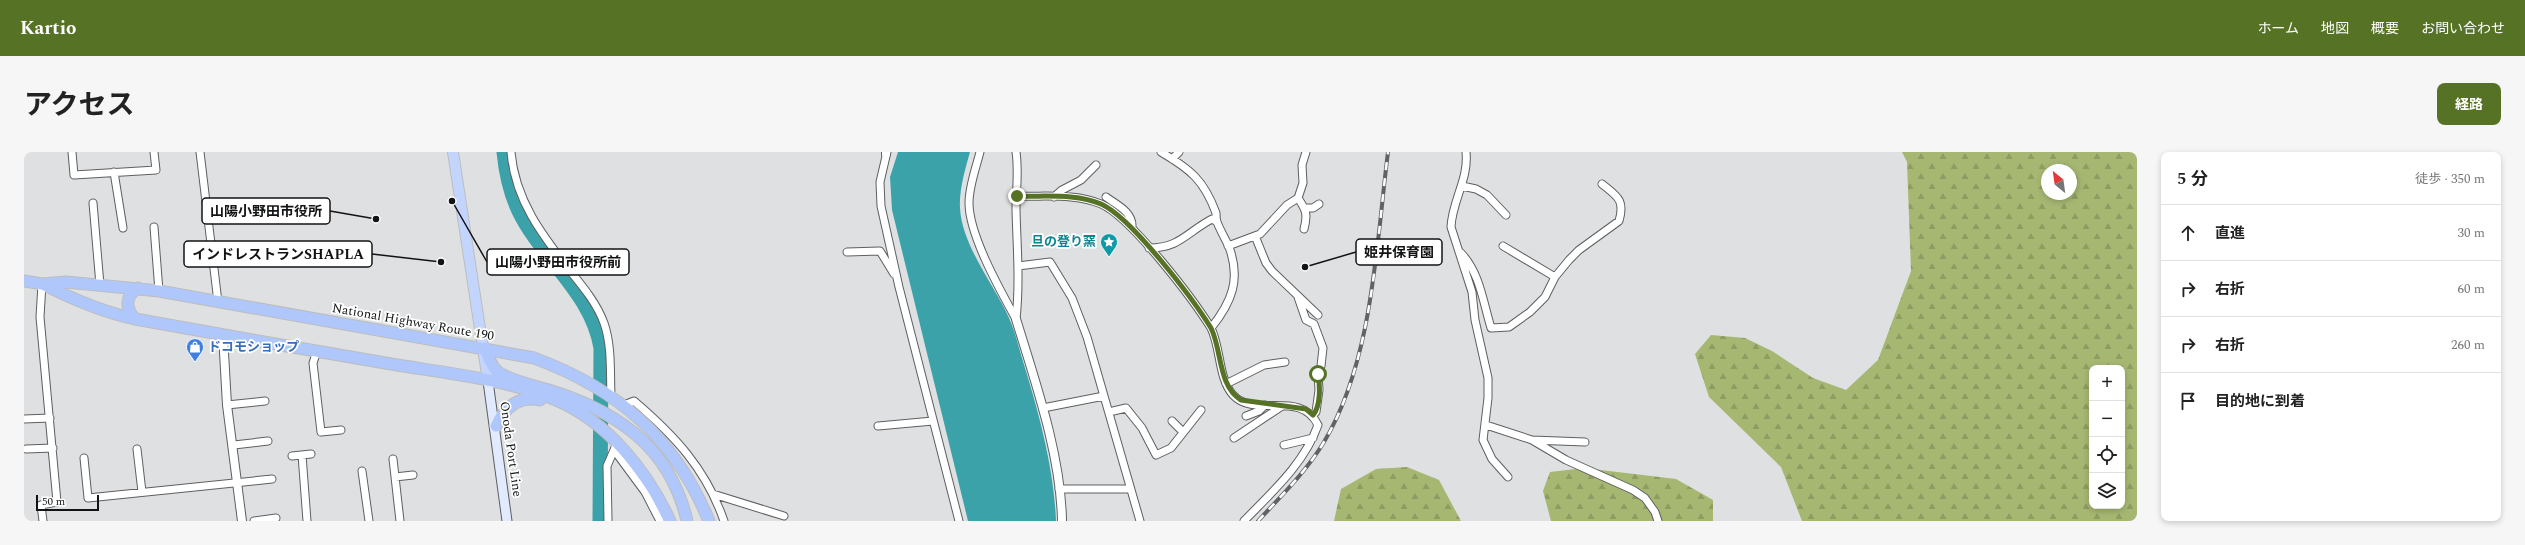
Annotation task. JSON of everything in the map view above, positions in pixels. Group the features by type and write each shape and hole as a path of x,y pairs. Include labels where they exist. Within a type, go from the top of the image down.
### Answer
{"highway":[{"name":"National Highway Route 190","path":"24,281 42,284 66,282 159,291 485,348 534,358 577,375 594,385 624,405 654,432 674,456 694,488 709,521"},
{"name":"National Highway Route 190","path":"42,284 70,298 116,315 488,381 557,400 592,422 614,442 655,492 670,521"},
{"path":"135,319 128,309 127,301 131,294 138,288"},
{"path":"485,348 491,364 501,374 612,415 646,442 663,463 678,489 688,521"},
{"path":"496,426 509,406 523,399 532,398 542,400 592,422"}],"main road":[{"path":"454,152 485,348 488,381"},
{"name":"Onoda Port Line","path":"488,381 496,426 507,521"}],"street":[{"path":"72,152 74,175 156,170 154,152"},
{"path":"200,152 218,302"},
{"path":"511,152 514,175 527,210 535,224 595,305 604,324 610,351 610,395"},
{"path":"980,152 969,202 971,222 997,283 1016,319 1043,408 1059,489 1062,521"},
{"path":"1016,152 1019,172 1017,196 1018,266 1016,319"},
{"path":"1161,152 1172,158 1198,178 1210,198 1216,222 1228,246 1233,268 1233,292 1229,304 1211,328"},
{"path":"1172,158 1179,152"},
{"path":"1228,246 1255,236 1298,198 1303,183 1302,165 1306,152"},
{"path":"1466,152 1466,171 1452,218 1451,227 1472,292 1475,320 1486,370 1488,398 1486,425 1483,440 1486,450 1508,477"},
{"path":"886,153 880,182 881,206 897,277 959,521"},
{"path":"1054,197 1062,190 1081,180 1096,165"},
{"path":"114,172 123,228"},
{"path":"1458,250 1470,263 1477,280 1491,328 1509,327 1530,312 1546,296 1555,277 1579,250 1620,221 1623,208 1619,199 1602,184"},
{"path":"1462,186 1476,189 1487,195 1506,215"},
{"path":"1017,196 1070,196 1102,204 1120,215 1149,248 1211,328 1217,339 1226,384 1234,396 1241,400 1265,405 1306,409 1313,415 1318,425 1313,438 1290,472 1244,521"},
{"path":"1106,197 1129,213 1133,221 1132,227"},
{"path":"1298,198 1306,208 1308,217 1304,229"},
{"path":"93,203 100,285"},
{"path":"1306,208 1313,208 1319,204"},
{"path":"1149,248 1165,248 1184,240 1202,224 1212,219 1216,222"},
{"path":"154,228 159,291"},
{"path":"87,230 96,229"},
{"path":"1255,236 1266,263 1298,297 1318,315"},
{"path":"1503,246 1555,277"},
{"path":"847,252 880,251 897,277"},
{"path":"1018,266 1050,262 1072,298 1087,337 1140,521"},
{"path":"42,284 40,317 57,502 41,505 43,521"},
{"path":"1298,297 1306,320 1314,324 1323,348 1321,366 1318,374 1319,390 1316,412 1313,415"},
{"path":"223,335 227,405 234,445 242,521"},
{"path":"317,351 313,363 321,432 341,430"},
{"path":"1226,384 1264,364 1285,362"},
{"path":"1043,408 1104,396"},
{"path":"227,405 265,400"},
{"path":"624,405 634,401 676,439 689,455 713,494 724,521"},
{"path":"1246,416 1259,411 1265,405"},
{"path":"1234,438 1283,406"},
{"path":"1109,412 1126,408 1142,428 1156,455 1171,448 1182,432 1201,410"},
{"path":"24,419 50,418"},
{"path":"1172,421 1182,432"},
{"path":"878,426 933,422"},
{"path":"1486,425 1532,440 1566,460 1633,490 1645,498 1655,512 1658,521"},
{"path":"1284,445 1313,438"},
{"path":"1532,440 1585,442"},
{"path":"234,445 268,441"},
{"path":"608,521 607,466 614,442"},
{"path":"614,442 645,492 660,521"},
{"path":"26,449 53,448"},
{"path":"137,449 142,492"},
{"path":"292,456 311,454"},
{"path":"302,455 307,521"},
{"path":"84,458 88,498 272,479"},
{"path":"393,459 400,521"},
{"path":"362,471 369,521"},
{"path":"395,477 413,475"},
{"path":"1059,489 1130,489"},
{"path":"713,494 784,516"},
{"path":"254,521 276,518"}],"green space":[{"path":"1902,152 2137,152 2137,521 1802,521 1781,467 1709,397 1695,354 1711,335 1745,338 1772,351 1813,378 1846,390 1878,360 1911,271 1907,162"},
{"path":"1407,467 1439,480 1461,521 1334,521 1341,489 1376,469"},
{"path":"1584,468 1676,479 1713,500 1713,521 1551,521 1543,491 1550,472"}],"water":[{"path":"898,152 970,152 960,194 962,222 972,251 1003,305 1015,333 1034,398 1049,459 1055,501 1056,521 968,521 892,210 890,177"}],"waterway":[{"path":"504,152 509,182 519,211 529,229 577,293 588,310 596,328 601,348 600,521"}],"railway":[{"path":"1258,521 1293,483 1317,453 1340,410 1353,375 1363,339 1370,302 1388,152"}],"place":[{"name":"山陽小野田市役所前","path":"452,201"},
{"name":"山陽小野田市役所","path":"376,219"},
{"name":"旦の登り窯","path":"1109,257"},
{"name":"インドレストランSHAPLA","path":"441,262"},
{"name":"姫井保育園","path":"1305,267"},
{"name":"ドコモショップ","path":"195,362"}],"route":[{"path":"1017,196 1070,196 1083,198 1102,204 1120,215 1154,254 1206,320 1217,339 1226,384 1234,396 1251,403 1306,409 1313,415 1316,412 1319,390 1318,374"}]}
